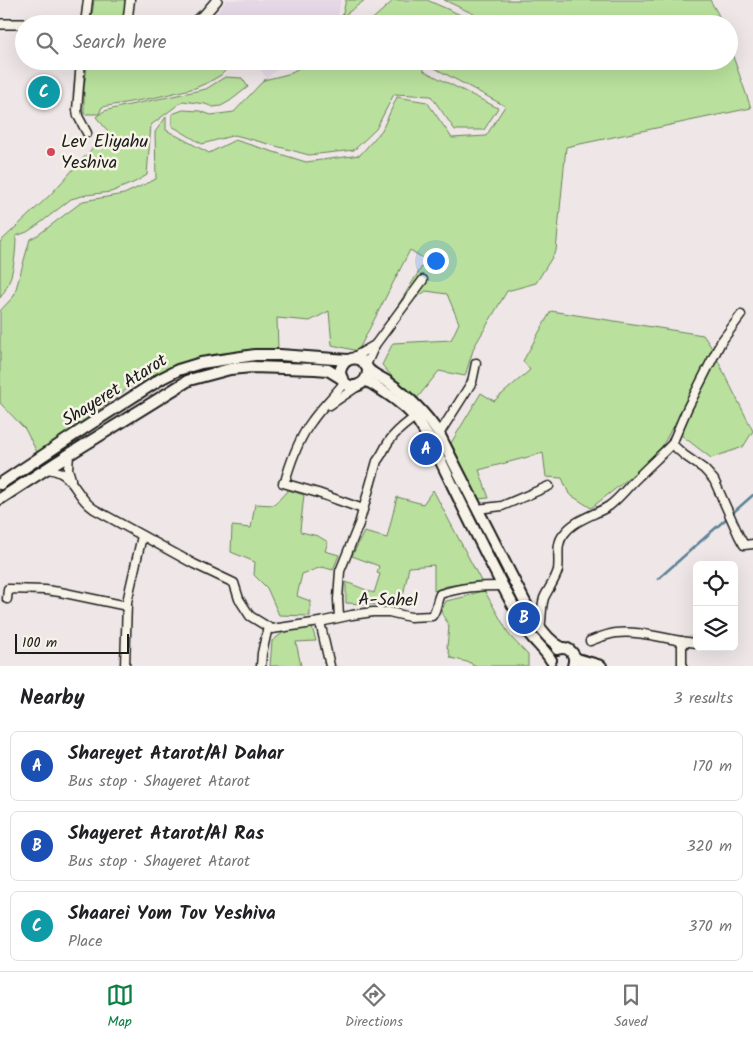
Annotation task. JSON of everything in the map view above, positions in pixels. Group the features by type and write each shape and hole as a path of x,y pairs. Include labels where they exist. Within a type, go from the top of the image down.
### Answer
{"main road":[{"name":"Shayeret Atarot","path":"0,484 162,378 178,370 201,363 255,355 350,359"},
{"path":"365,375 350,386 342,379 340,370 350,359 361,360 365,375 395,398 415,417 430,439 502,586 526,630 547,654 552,663"},
{"name":"Shayeret Atarot","path":"0,499 189,380 230,369 252,367 315,368 328,370 342,379"},
{"path":"365,375 388,382 416,406 439,434 534,620 540,628 556,645 569,649 574,661 578,659 601,666"},
{"path":"552,663 554,652 562,648"}],"street":[{"path":"86,15 88,0"},
{"path":"128,15 130,0"},
{"path":"204,15 216,0"},
{"path":"0,24 15,24"},
{"path":"80,70 77,110 87,133"},
{"path":"320,411 365,375 375,345 424,280"},
{"path":"540,628 544,598 558,570 559,544 563,534 591,514 608,506 623,494 672,444 687,409 721,342 741,315"},
{"path":"350,359 375,345"},
{"path":"439,434 472,382 476,363"},
{"path":"342,379 343,384 312,420 301,438 284,480 363,509"},
{"path":"339,617 340,571 359,524 377,461 389,441 415,417"},
{"path":"672,444 714,480 738,536 744,545 753,544"},
{"path":"69,454 68,469 74,486"},
{"path":"46,469 65,475 88,505 194,564 234,583 239,599 250,616 268,627 262,654 262,666"},
{"path":"477,509 502,506 549,486"},
{"path":"125,666 128,595 142,536"},
{"name":"A-Sahel","path":"268,627 272,629 373,612 389,612 410,617 432,616 436,612 440,594 477,586 502,586"},
{"path":"7,599 8,589 45,590 127,606"},
{"path":"320,622 330,666"},
{"path":"590,641 610,634 627,633 645,634 693,642"},
{"path":"682,641 682,666"}],"shaded area":[{"path":"226,0 341,0 338,15 214,15"},
{"path":"260,70 276,70 267,78"}],"green space":[{"path":"94,0 126,0 125,15 92,15"},
{"path":"346,0 365,0 345,15 342,15"},
{"path":"394,0 427,0 461,15 377,15"},
{"path":"444,0 710,0 718,15 476,15"},
{"path":"87,70 226,70 209,82 195,88 102,107 99,114 84,114 84,87"},
{"path":"295,70 424,70 498,108 484,130 455,130 431,96 394,94 376,129 354,150 309,155 235,135 202,144 172,126 172,114 183,110 200,111 211,115 234,112 264,80 288,74"},
{"path":"438,70 738,70 751,108 566,147 556,251 536,283 507,291 474,347 465,376 439,371 414,402 382,365 393,343 451,340 459,323 447,294 426,291 392,315 426,260 410,250 358,351 332,345 329,311 310,321 277,318 278,349 227,353 176,364 134,384 38,454 25,429 0,403 0,311 14,296 30,239 83,201 124,194 156,179 155,132 166,117 166,130 209,153 235,140 306,162 360,155 382,130 397,97 427,102 452,138 486,136 505,106"},
{"path":"225,77 242,78 248,87 221,106 213,107 183,101 151,125 147,175 111,192 71,199 39,224 27,232 16,236 11,277 0,298 0,242 51,194 108,131 96,117 104,111 206,89"},
{"path":"551,311 703,335 710,345 753,431 743,447 711,458 672,428 657,456 591,508 569,494 562,478 546,477 543,453 479,470 489,498 478,499 451,443 481,393 494,401 530,370 523,361"},
{"path":"288,490 304,495 301,532 318,536 328,542 325,551 339,555 333,570 322,567 302,574 297,596 310,601 310,616 279,615 267,588 254,575 255,562 231,552 232,526 251,528 255,504 274,505"},
{"path":"433,490 481,581 447,586 434,591 434,565 409,567 401,606 346,603 346,582 374,593 380,574 377,573 379,566 352,556 364,532 387,538 397,497 423,504"},
{"path":"484,590 510,636 528,655 528,666 473,666 471,663 451,658 447,647 449,626 441,612 446,601"},
{"path":"312,627 316,641 296,642 301,666 270,666 272,641 284,632"}],"waterway":[{"path":"658,579 753,495"}],"place":[{"name":"Shaarei Yom Tov Yeshiva","path":"44,92"},
{"name":"Lev Eliyahu Yeshiva","path":"51,152"},
{"name":"Shareyet Atarot/Al Dahar","path":"426,449"},
{"name":"Shayeret Atarot/Al Ras","path":"524,618"}]}
